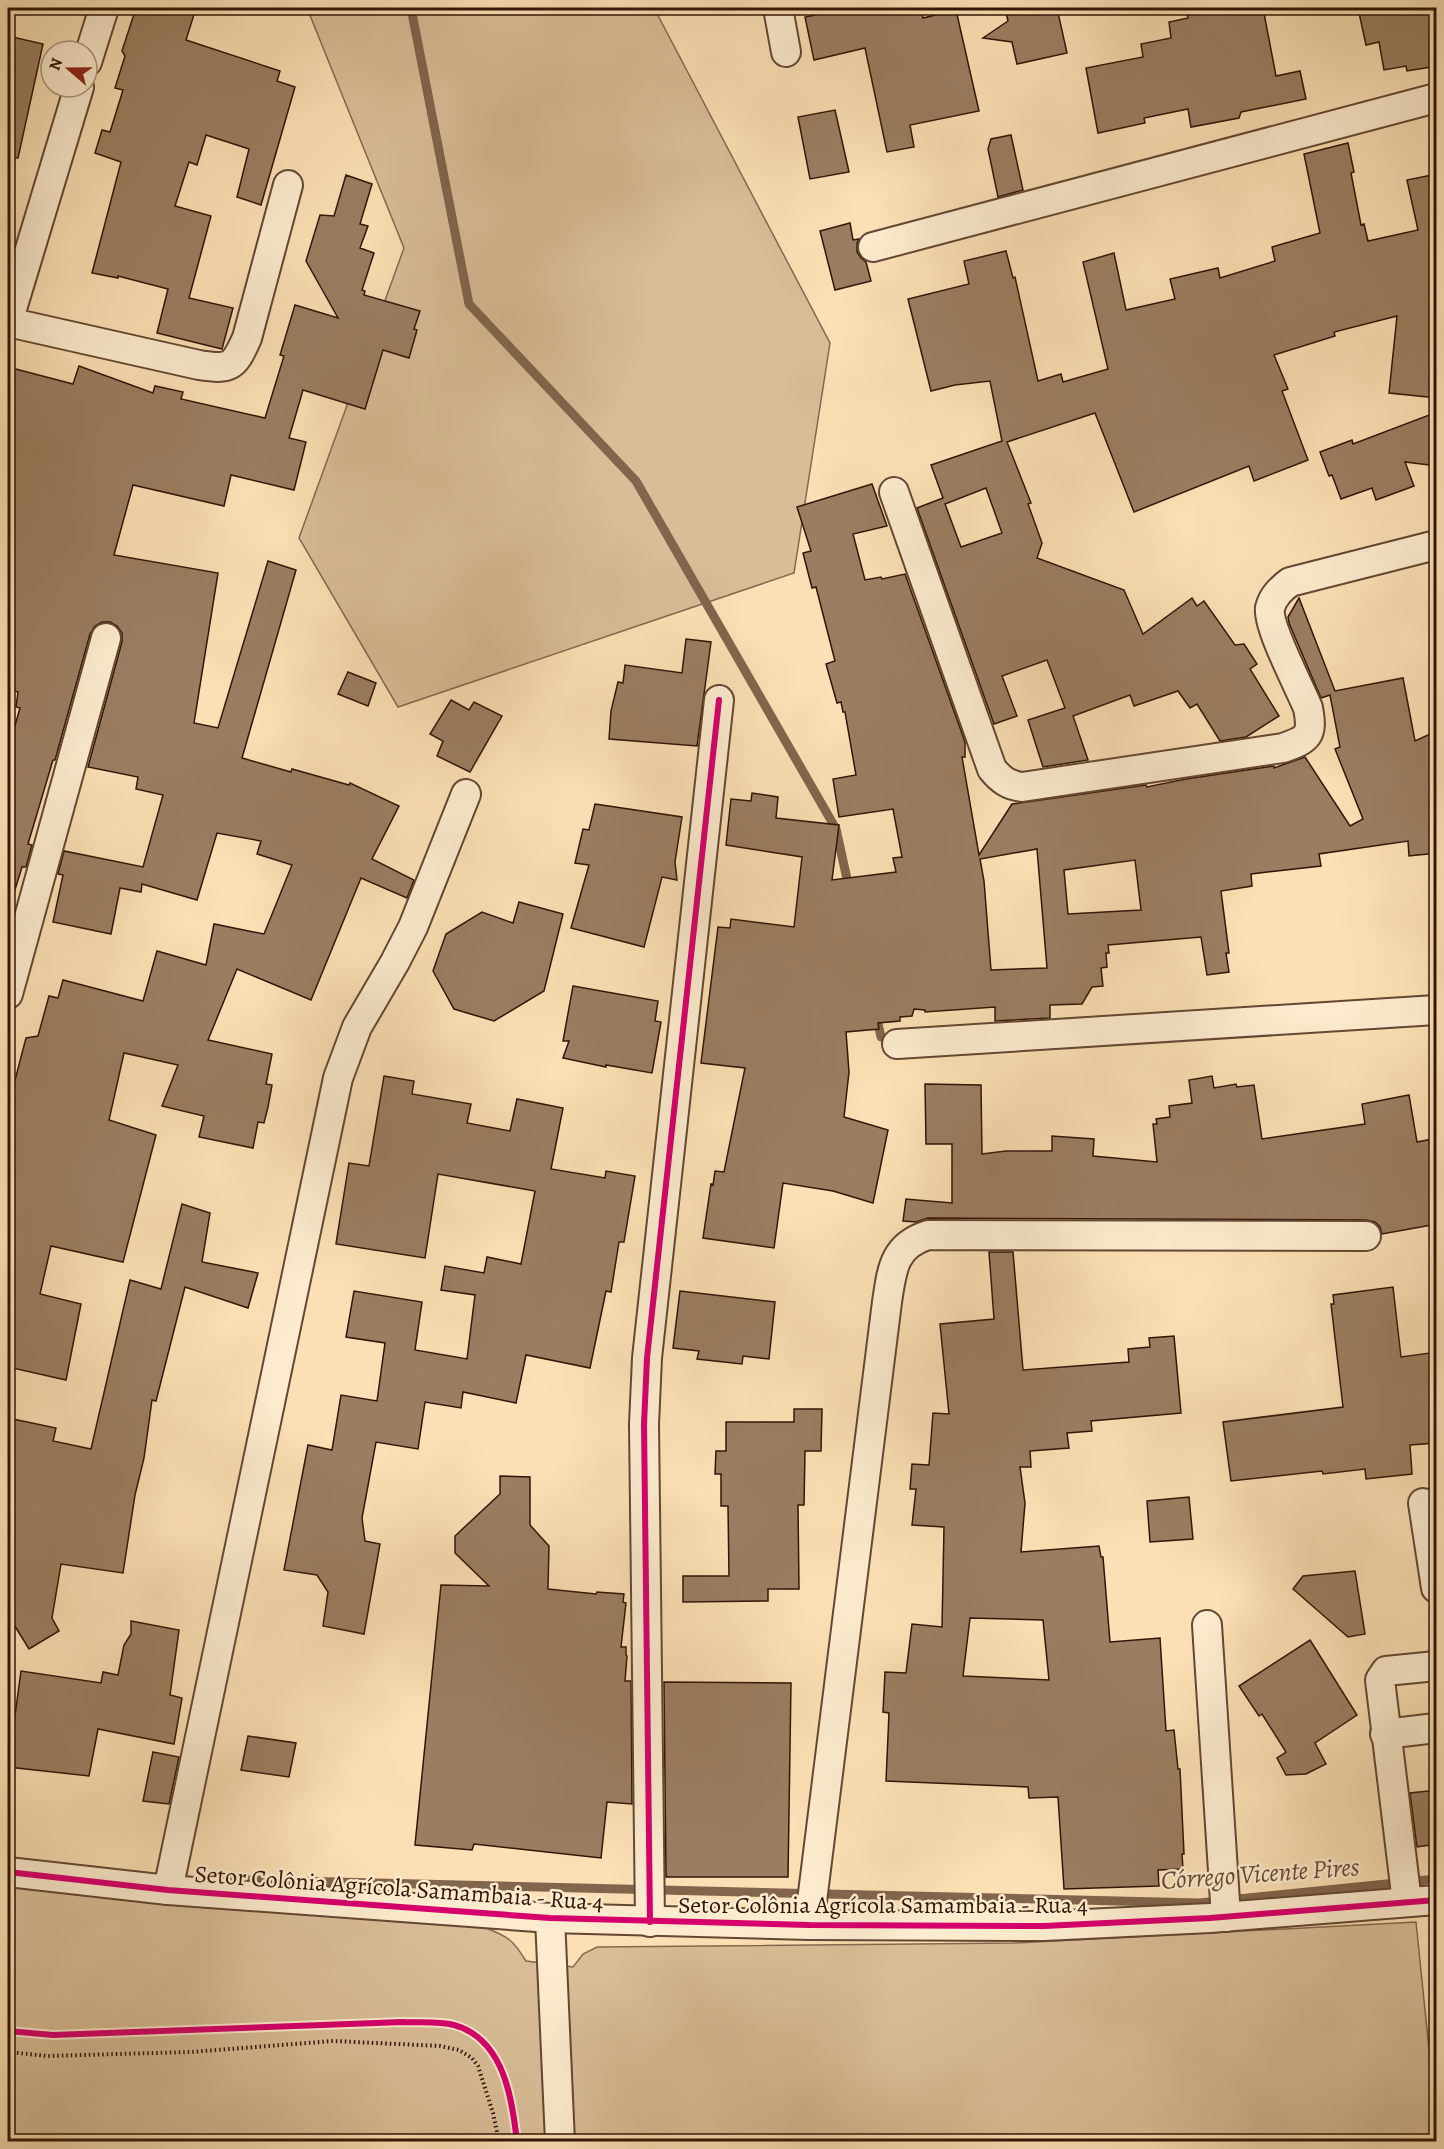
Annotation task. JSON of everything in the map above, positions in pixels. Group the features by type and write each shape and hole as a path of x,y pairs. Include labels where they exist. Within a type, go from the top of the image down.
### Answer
{"street":[{"path":"94,39 104,8"},
{"path":"778,8 786,52"},
{"path":"873,247 1437,98"},
{"path":"75,99 8,322 199,365 220,368 231,364 240,355 247,338 288,185"},
{"path":"894,492 992,769 1001,780 1010,785 1022,787 1283,748 1305,739 1310,733 1311,723 1308,708 1270,618 1273,600 1279,591 1290,582 1437,546"},
{"path":"8,994 106,638"},
{"path":"650,1922 644,1424 647,1358 719,700"},
{"path":"168,1890 338,1078 357,1027 396,962 413,927 466,794"},
{"path":"897,1044 1437,1010"},
{"path":"809,1926 892,1266 903,1250 915,1239 928,1235 1366,1236"},
{"path":"1423,1503 1437,1588"},
{"path":"1206,1626 1227,1917"},
{"path":"1407,1902 1380,1680 1386,1671 1437,1666"},
{"path":"1385,1734 1437,1728"},
{"name":"Setor Colônia Agrícola Samambaia - Rua 4","path":"8,1872 168,1890 550,1918 809,1926 1044,1926 1227,1917 1437,1900"},
{"path":"550,1918 560,2142"}],"path":[{"path":"8,2052 47,2055 191,2052 333,2041 440,2046 459,2050 472,2058 478,2066 493,2113 499,2142"}],"shaded area":[{"path":"307,8 654,8 830,343 794,573 398,707 299,538 404,248"},
{"path":"8,1876 486,1928 510,1940 526,1961 573,1967 583,1954 597,1947 1014,1943 1416,1922 1436,2118 1436,2142 8,2142"}],"building":[{"path":"136,8 196,8 186,40 280,71 277,81 295,87 261,205 237,197 249,149 206,135 197,165 189,162 175,206 211,216 189,298 233,308 222,349 157,333 168,289 118,276 118,278 92,273 121,162 95,153 102,130 110,132 123,90 115,88 125,56 122,51"},
{"path":"851,8 921,8 923,18 956,10 979,111 910,125 914,147 887,152 865,48 814,60 805,17"},
{"path":"1005,8 1057,8 1067,53 1017,64 1012,42 983,38 1008,21"},
{"path":"1186,8 1263,8 1276,76 1300,71 1306,99 1241,112 1239,118 1191,127 1188,109 1144,118 1145,123 1098,133 1086,68 1143,57 1141,44 1171,38 1169,22 1188,18"},
{"path":"1358,8 1437,8 1437,66 1407,71 1406,66 1384,70 1379,42 1366,45"},
{"path":"8,36 39,43 39,62 18,158 8,157"},
{"path":"835,110 849,172 810,179 798,117"},
{"path":"1011,135 1023,190 998,197 988,149 991,139"},
{"path":"1348,143 1361,225 1364,224 1368,241 1418,230 1407,180 1437,174 1437,398 1389,393 1397,316 1334,332 1335,336 1274,355 1288,389 1282,391 1308,460 1254,481 1249,466 1134,512 1095,413 1007,442 1031,503 1028,504 1042,543 1037,558 1124,590 1143,634 1192,598 1197,606 1204,601 1235,645 1244,644 1257,664 1250,669 1279,716 1246,737 1220,741 1197,704 1190,708 1178,691 1134,706 1130,695 1073,716 1088,760 1043,767 1028,720 1065,708 1047,660 1002,676 1017,716 994,724 917,508 943,498 931,465 1002,441 990,381 955,385 931,391 908,299 969,284 964,261 1006,251 1013,278 1015,277 1038,381 1061,374 1063,382 1108,369 1083,262 1114,253 1126,310 1175,299 1170,279 1218,268 1220,278 1275,261 1272,247 1320,233 1304,154","holes":["986,488 1002,533 961,547 945,504"]},
{"path":"346,175 372,184 360,224 368,226 360,248 374,253 362,290 365,291 364,295 420,311 409,358 383,350 365,409 303,390 289,438 306,442 294,490 231,475 224,506 133,485 114,555 218,573 194,723 218,728 268,561 296,570 242,758 291,772 292,769 349,785 350,783 399,806 372,859 414,880 407,898 361,878 311,1000 237,969 208,1040 272,1054 266,1084 272,1085 268,1107 264,1123 258,1122 253,1148 199,1137 204,1116 162,1106 178,1065 124,1053 109,1120 156,1135 123,1262 51,1246 40,1294 81,1304 66,1380 8,1367 8,1143 12,1124 8,1107 26,1038 38,1036 49,996 58,998 63,980 143,1001 157,951 206,965 214,924 264,934 292,865 257,854 261,841 217,833 197,900 142,884 141,892 120,888 111,934 53,922 63,875 58,874 64,851 143,867 163,795 136,789 138,777 88,767 122,642 122,633 117,626 110,622 102,622 95,626 90,634 55,760 53,760 28,844 32,845 26,867 22,867 14,893 8,892 8,750 20,708 16,707 18,692 8,689 8,367 73,384 79,366 153,393 155,386 183,392 181,399 265,418 284,356 280,355 295,305 338,318 306,261 320,215 334,216"},
{"path":"850,223 853,240 859,239 857,252 866,262 871,281 835,290 820,231"},
{"path":"1437,412 1437,466 1405,462 1414,486 1376,500 1372,488 1341,499 1320,452 1352,440 1353,444"},
{"path":"872,484 887,526 853,534 865,580 905,574 965,742 965,757 962,757 979,855 1012,804 1146,785 1147,787 1274,766 1274,768 1305,757 1350,826 1363,819 1335,749 1340,747 1330,695 1321,698 1289,623 1288,617 1299,598 1335,691 1403,678 1415,741 1437,731 1437,853 1409,856 1408,841 1319,854 1321,866 1251,874 1252,886 1221,891 1229,953 1226,953 1229,972 1207,975 1201,937 1108,945 1107,967 1101,968 1103,986 1092,987 1082,1004 1050,1005 1050,1018 995,1021 995,1007 925,1012 925,1010 914,1009 912,1016 900,1017 900,1021 878,1023 879,1029 846,1032 849,1072 844,1117 888,1130 873,1203 833,1191 783,1183 774,1248 703,1238 711,1184 713,1185 715,1171 724,1172 745,1068 701,1063 718,927 730,928 731,919 794,927 802,857 726,845 731,799 751,801 752,793 778,797 776,818 839,825 832,880 896,872 893,858 902,857 893,809 839,817 833,779 856,775 845,712 843,712 841,702 837,703 826,664 835,661 816,587 812,588 803,553 811,551 797,507","holes":["1037,849 1047,968 991,970 984,881 980,859","1135,860 1141,910 1068,914 1064,870"]},
{"path":"686,639 711,642 697,746 609,739 611,711 618,682 623,683 625,665 682,673"},
{"path":"348,672 376,683 368,706 338,694"},
{"path":"451,700 469,710 474,702 502,716 470,772 437,756 443,741 430,734"},
{"path":"595,804 682,817 675,862 677,880 662,877 644,947 571,928 589,865 575,863 583,829 589,830"},
{"path":"519,902 563,914 544,991 494,1021 454,1009 433,971 446,934 482,912 513,923"},
{"path":"573,986 658,1001 655,1021 661,1022 652,1073 563,1058 569,1041 563,1041"},
{"path":"384,1076 414,1081 412,1094 471,1104 467,1123 510,1131 517,1099 563,1108 551,1169 605,1178 606,1171 635,1176 624,1242 619,1242 611,1292 606,1291 590,1368 526,1355 516,1403 463,1392 461,1408 425,1402 418,1449 376,1442 362,1518 365,1541 380,1544 364,1634 323,1626 328,1592 317,1575 284,1570 308,1445 332,1450 341,1395 377,1401 385,1343 346,1337 354,1291 422,1302 415,1350 467,1359 475,1295 441,1290 445,1266 484,1273 487,1257 521,1264 535,1191 438,1174 425,1258 336,1244 349,1163 369,1166"},
{"path":"1212,1076 1214,1088 1236,1084 1237,1087 1254,1085 1262,1139 1365,1124 1362,1104 1409,1095 1417,1142 1437,1138 1437,1224 1382,1234 1375,1222 1366,1220 928,1218 916,1222 903,1221 906,1199 952,1203 952,1144 926,1144 925,1084 981,1085 982,1154 1006,1151 1052,1151 1052,1136 1094,1139 1093,1156 1157,1162 1153,1124 1157,1124 1156,1119 1170,1117 1169,1106 1192,1103 1189,1080"},
{"path":"182,1204 210,1213 202,1262 258,1273 248,1308 185,1287 156,1401 152,1400 123,1573 61,1564 52,1618 59,1631 29,1649 8,1615 8,1418 56,1428 53,1441 91,1449 130,1280 161,1289"},
{"path":"989,1252 1013,1252 1023,1370 1129,1362 1128,1349 1150,1347 1149,1338 1174,1336 1181,1413 1091,1421 1092,1431 1067,1433 1069,1448 1030,1451 1031,1467 1020,1467 1025,1503 1021,1552 1099,1546 1101,1557 1103,1557 1110,1642 1160,1638 1166,1731 1174,1730 1178,1769 1180,1769 1184,1854 1182,1854 1183,1869 1158,1870 1159,1886 1064,1889 1058,1797 1029,1798 1028,1787 886,1781 889,1713 883,1712 885,1672 906,1673 912,1624 942,1627 944,1527 912,1525 916,1489 910,1489 912,1464 929,1465 933,1413 949,1414 940,1324 994,1319","holes":["970,1618 1043,1620 1049,1680 963,1676"]},
{"path":"1393,1287 1401,1357 1437,1352 1437,1443 1410,1445 1412,1474 1366,1479 1365,1469 1323,1474 1322,1471 1231,1481 1223,1422 1343,1407 1331,1304 1334,1304 1333,1295"},
{"path":"680,1291 775,1302 769,1359 743,1356 742,1364 697,1359 699,1351 673,1348"},
{"path":"794,1409 822,1409 821,1451 805,1451 804,1505 798,1505 799,1589 768,1589 768,1601 683,1602 683,1576 729,1576 728,1506 721,1506 721,1474 715,1474 716,1451 726,1451 726,1422 794,1422"},
{"path":"500,1476 530,1477 530,1525 549,1546 548,1589 596,1594 597,1592 624,1594 623,1602 626,1603 621,1647 626,1647 625,1681 631,1681 632,1804 607,1802 601,1858 474,1844 472,1850 415,1845 441,1585 489,1586 455,1553 455,1536 500,1494"},
{"path":"1189,1497 1193,1539 1150,1542 1147,1501"},
{"path":"1355,1571 1365,1634 1348,1637 1293,1589 1303,1576"},
{"path":"131,1621 179,1630 170,1695 182,1698 174,1744 98,1729 89,1776 8,1767 21,1671 101,1683 103,1672 118,1675 124,1645 131,1634"},
{"path":"1310,1640 1357,1715 1315,1743 1326,1764 1306,1774 1286,1775 1277,1758 1286,1752 1262,1714 1259,1716 1239,1686"},
{"path":"664,1682 791,1683 788,1877 666,1877"},
{"path":"248,1736 296,1743 289,1777 241,1770"},
{"path":"153,1752 179,1757 169,1804 143,1801"},
{"path":"1437,1790 1437,1844 1417,1847 1410,1793"}],"waterway":[{"path":"411,8 469,304 636,481 836,829 849,888"},
{"path":"877,1019 881,1037"},
{"name":"Córrego Vicente Pires","path":"210,1879 1199,1903 1436,1879"}],"cycle path":[{"path":"650,1922 644,1424 647,1358 719,700"},
{"path":"8,1872 168,1890 550,1918 809,1925 1044,1926 1210,1918 1436,1900"},
{"path":"8,2031 53,2035 403,2022 454,2025 471,2032 495,2057 508,2089 517,2142"}]}
